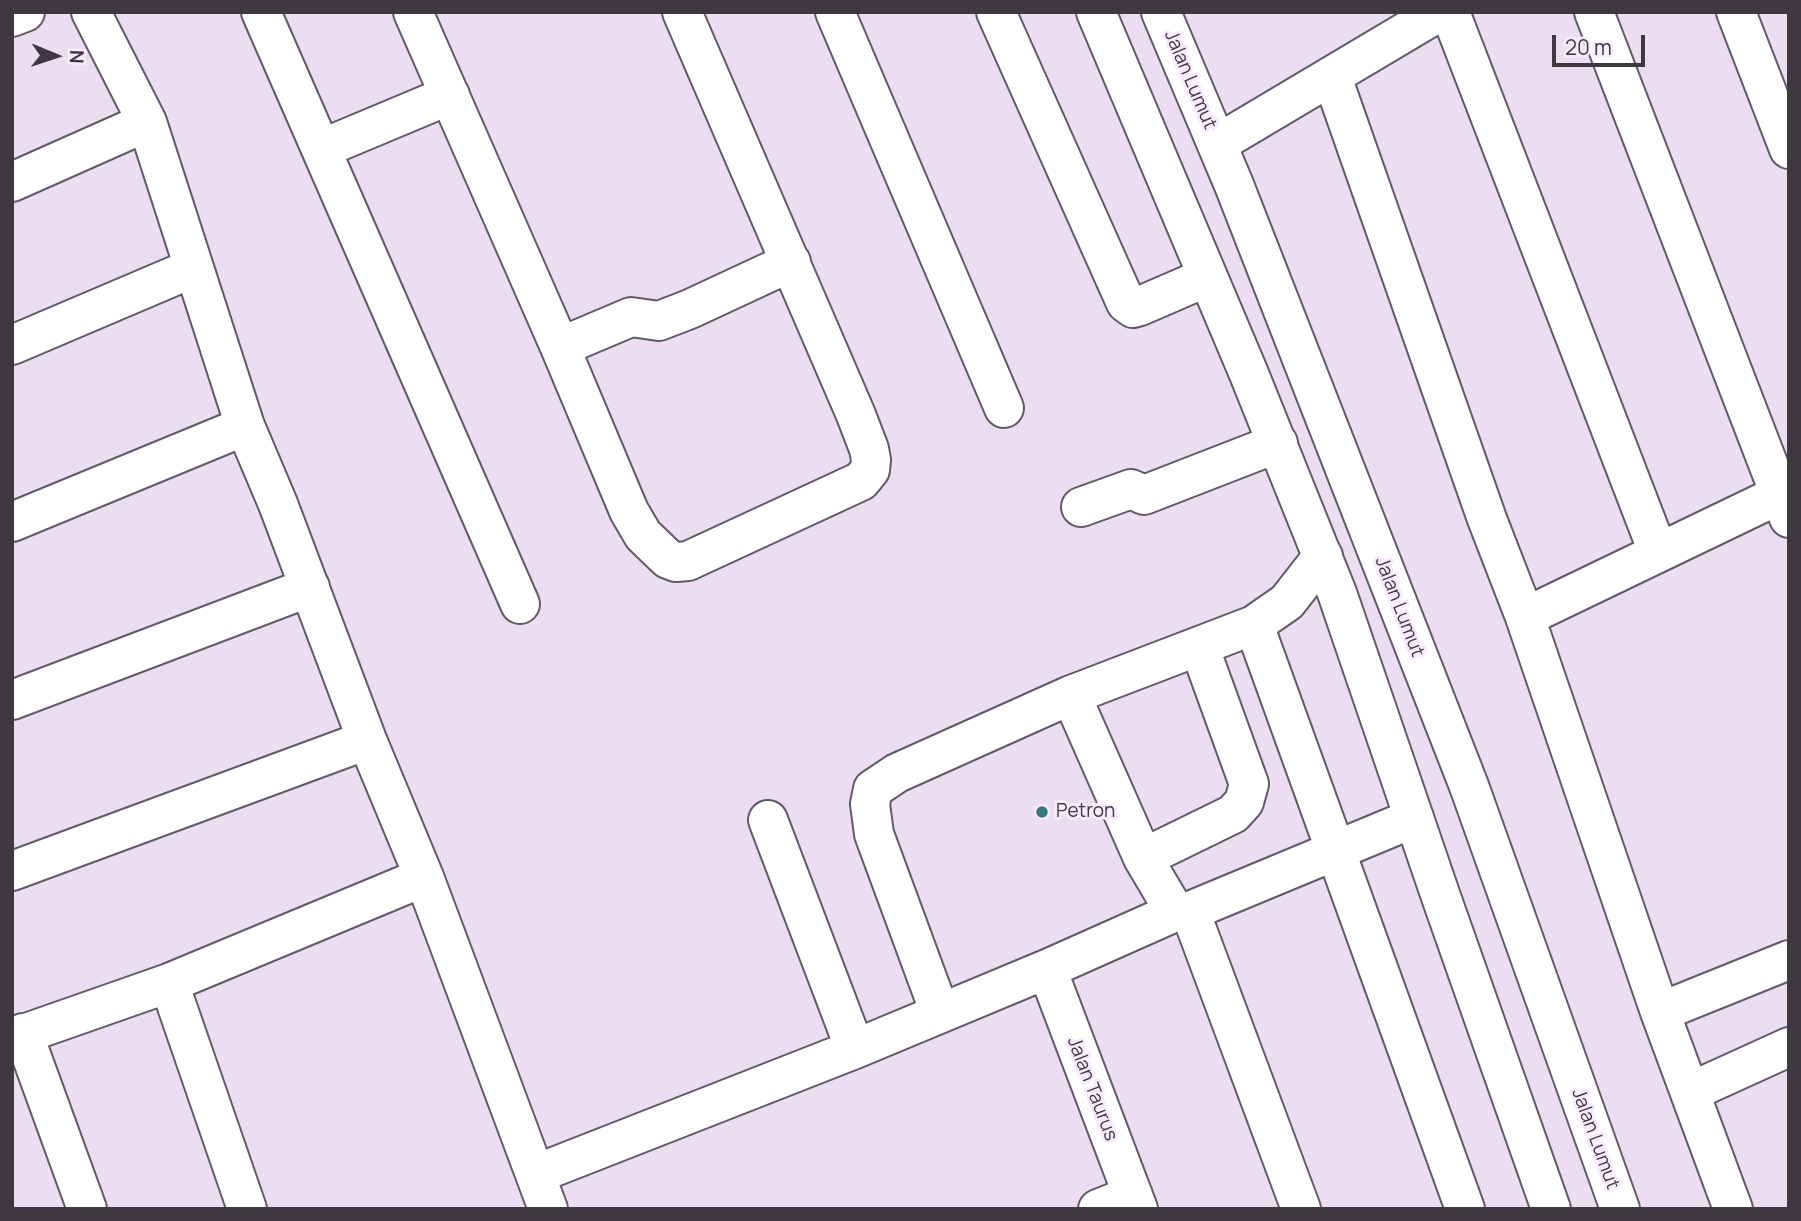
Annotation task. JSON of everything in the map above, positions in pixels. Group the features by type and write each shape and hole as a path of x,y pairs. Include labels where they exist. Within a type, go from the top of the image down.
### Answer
{"street":[{"path":"12,18 25,12"},
{"path":"91,12 147,122 245,426 310,587 367,740 424,877 542,1191 855,1049 1182,911 1415,818"},
{"path":"261,12 520,604"},
{"path":"414,12 624,500 643,535 668,559 676,562 688,561 860,481 870,470 869,449 682,12"},
{"path":"835,12 1004,408"},
{"path":"996,12 1126,303 1133,308 1140,306 1207,277"},
{"path":"1096,12 1323,556 1551,1209"},
{"name":"Jalan Lumut","path":"1161,12 1217,144 1469,786 1620,1209"},
{"path":"1217,144 1439,12"},
{"path":"1450,12 1658,552"},
{"path":"1525,617 1658,552 1786,501 1594,12"},
{"path":"1736,12 1789,149"},
{"path":"1332,77 1487,519 1525,617 1660,1012 1733,1209"},
{"path":"321,149 450,95"},
{"path":"12,182 147,122"},
{"path":"560,347 631,317 659,321 791,262"},
{"path":"12,345 193,268"},
{"path":"12,522 245,426"},
{"path":"1081,508 1132,489 1144,495 1278,443"},
{"path":"940,1013 874,834 870,804 873,789 897,774 1071,695 1254,625 1287,602 1323,556"},
{"path":"12,700 310,587"},
{"path":"1254,625 1465,1209"},
{"path":"1143,858 1233,814 1244,802 1249,784 1199,646"},
{"path":"1071,695 1143,858 1182,911 1301,1209"},
{"path":"12,871 367,740"},
{"path":"768,820 855,1049"},
{"path":"87,1209 18,1035 169,983 424,877"},
{"path":"1660,1012 1789,960"},
{"name":"Jalan Taurus","path":"1047,969 1135,1202"},
{"path":"169,983 247,1209"},
{"path":"1690,1092 1789,1047"},
{"path":"1098,1209 1135,1202"}],"place":[{"name":"Petron","path":"1042,812"}]}
